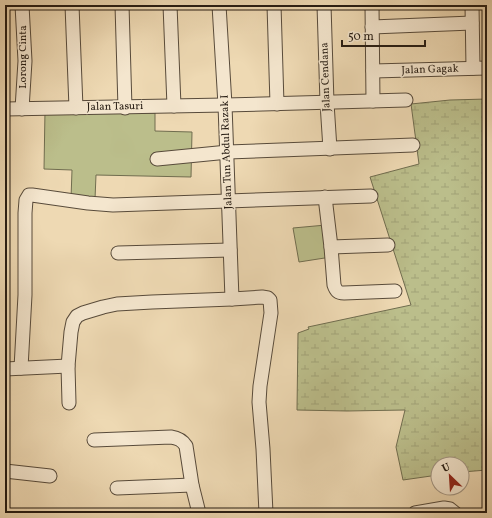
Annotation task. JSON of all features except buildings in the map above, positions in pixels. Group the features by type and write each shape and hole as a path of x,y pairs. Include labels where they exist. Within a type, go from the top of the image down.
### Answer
{"street":[{"name":"Lorong Cinta","path":"22,5 25,61 22,109"},
{"path":"72,5 76,108"},
{"path":"122,5 125,108"},
{"path":"170,5 174,106"},
{"name":"Jalan Tun Abdul Razak I","path":"219,5 226,105 232,299"},
{"path":"274,5 277,104"},
{"name":"Jalan Cendana","path":"324,5 330,149"},
{"path":"372,5 373,101"},
{"path":"472,5 473,68"},
{"path":"372,27 472,23"},
{"name":"Jalan Gagak","path":"373,71 487,68"},
{"name":"Jalan Tasuri","path":"5,109 125,108 406,100"},
{"path":"158,159 228,152 413,145"},
{"path":"21,368 25,295 25,213 26,200 32,195 100,204 371,196"},
{"path":"325,197 334,285 336,291 344,293 395,291"},
{"path":"331,246 388,245"},
{"path":"118,253 230,250"},
{"path":"69,403 68,366 71,332 73,322 77,316 117,304 262,297 268,298 271,304 271,313 259,402 266,513"},
{"path":"5,369 68,366"},
{"path":"94,440 171,437 180,439 186,446 192,485 199,513"},
{"path":"5,471 50,476"},
{"path":"117,488 192,485"},
{"path":"415,513 450,508 455,513"}],"green space":[{"path":"487,99 487,470 470,471 470,456 430,456 430,476 403,480 396,447 405,410 297,410 298,333 309,329 308,327 411,305 370,177 419,164 411,104 450,100"},
{"path":"45,111 155,113 155,131 192,132 191,177 96,175 95,199 71,199 72,170 44,169"},
{"path":"326,225 331,257 299,262 293,228"}]}
